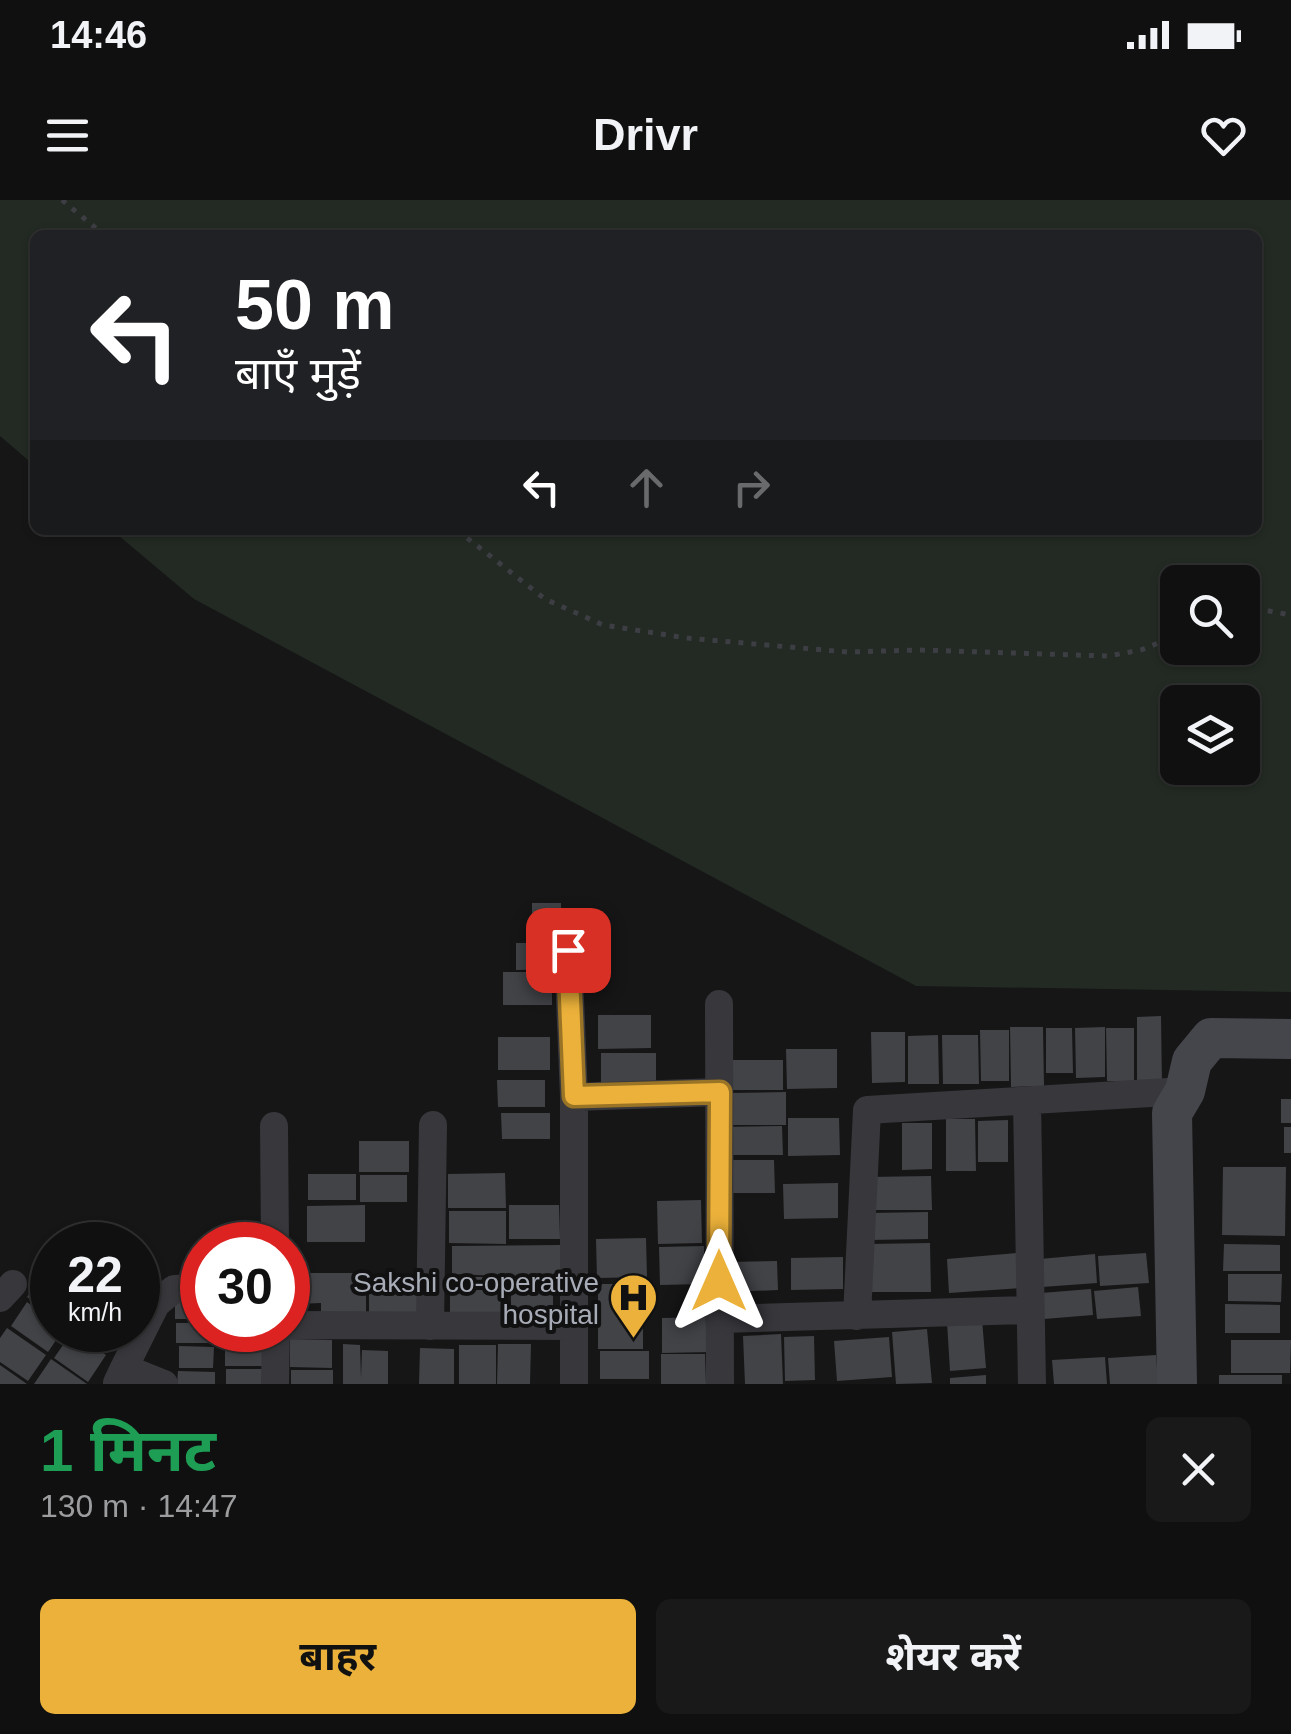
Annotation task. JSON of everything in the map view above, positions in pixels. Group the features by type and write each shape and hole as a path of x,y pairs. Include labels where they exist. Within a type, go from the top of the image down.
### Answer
{"street":[{"path":"568,950 574,1096 574,1384"},
{"path":"719,1004 720,1384"},
{"path":"1177,1384 1172,1113 1185,1091 1192,1061 1210,1038 1291,1039"},
{"path":"857,1316 867,1110 1185,1091"},
{"path":"1185,1091 1198,1115 1198,1384"},
{"path":"574,1096 720,1092"},
{"path":"1028,1102 1032,1384"},
{"path":"430,1326 433,1125"},
{"path":"274,1126 275,1222"},
{"path":"164,1384 120,1376 156,1304 174,1289 180,1289"},
{"path":"719,1318 1029,1310"},
{"path":"310,1325 574,1326"},
{"path":"274,1384 275,1352"}],"path":[{"path":"62,200 98,230"},
{"path":"464,535 545,598 603,625 686,638 846,652 920,650 1108,656 1160,642"},
{"path":"1260,608 1291,615"}],"shaded area":[{"path":"0,200 1291,200 1291,992 916,986 194,599 118,535 1262,535 1262,230 30,230 30,462 0,436"}],"building":[{"path":"532,903 561,903 561,933 532,934"},
{"path":"516,943 564,943 564,969 516,970"},
{"path":"503,972 552,972 552,1005 503,1005"},
{"path":"598,1015 651,1015 651,1048 598,1049"},
{"path":"1161,1016 1162,1086 1137,1086 1137,1017"},
{"path":"1010,1027 1043,1027 1044,1086 1011,1087"},
{"path":"1105,1027 1105,1077 1076,1078 1075,1028"},
{"path":"1046,1028 1072,1028 1073,1073 1046,1073"},
{"path":"1106,1028 1134,1028 1134,1081 1107,1081"},
{"path":"980,1030 1009,1030 1009,1081 981,1081"},
{"path":"871,1032 905,1032 905,1082 872,1083"},
{"path":"938,1035 939,1084 908,1084 908,1036"},
{"path":"942,1035 978,1035 979,1084 943,1084"},
{"path":"498,1037 550,1037 550,1070 498,1070"},
{"path":"786,1049 837,1049 837,1088 787,1089"},
{"path":"601,1053 656,1053 656,1087 601,1087"},
{"path":"729,1060 783,1060 783,1090 729,1090"},
{"path":"497,1080 545,1080 545,1107 498,1107"},
{"path":"786,1092 786,1125 730,1125 730,1093"},
{"path":"1281,1099 1291,1099 1291,1123 1281,1123"},
{"path":"501,1113 550,1113 550,1139 502,1139"},
{"path":"788,1118 839,1118 840,1155 788,1156"},
{"path":"946,1119 975,1119 976,1171 946,1171"},
{"path":"1008,1120 1008,1162 978,1162 978,1121"},
{"path":"902,1123 932,1123 932,1169 902,1170"},
{"path":"782,1126 783,1155 722,1155 722,1127"},
{"path":"1284,1127 1291,1127 1291,1153 1284,1153"},
{"path":"359,1141 409,1141 409,1172 359,1172"},
{"path":"725,1160 774,1160 775,1193 725,1193"},
{"path":"1223,1167 1286,1167 1285,1236 1222,1235"},
{"path":"505,1173 506,1208 448,1208 448,1174"},
{"path":"308,1174 356,1174 356,1200 308,1200"},
{"path":"360,1175 407,1175 407,1202 360,1202"},
{"path":"931,1176 932,1210 868,1210 868,1177"},
{"path":"838,1183 838,1218 784,1219 783,1184"},
{"path":"701,1200 702,1243 658,1244 657,1201"},
{"path":"365,1205 365,1242 310,1242 307,1206"},
{"path":"509,1205 559,1205 560,1239 509,1239"},
{"path":"449,1211 506,1211 506,1244 449,1243"},
{"path":"928,1212 928,1239 869,1240 869,1213"},
{"path":"646,1238 647,1277 597,1278 596,1239"},
{"path":"930,1243 931,1292 870,1292 869,1244"},
{"path":"1224,1244 1280,1245 1280,1271 1223,1271"},
{"path":"560,1245 560,1278 452,1274 452,1246"},
{"path":"704,1246 704,1284 660,1285 659,1247"},
{"path":"1017,1253 1020,1288 949,1293 947,1259"},
{"path":"1146,1253 1149,1283 1100,1286 1098,1256"},
{"path":"1095,1254 1097,1283 1042,1287 1040,1259"},
{"path":"843,1257 843,1289 791,1290 791,1258"},
{"path":"777,1261 778,1290 729,1292 728,1262"},
{"path":"310,1273 366,1273 366,1320 321,1320 321,1303 310,1303"},
{"path":"1228,1274 1282,1274 1281,1302 1228,1301"},
{"path":"369,1276 427,1276 428,1313 369,1314"},
{"path":"450,1277 504,1277 503,1312 450,1313"},
{"path":"511,1280 553,1280 553,1314 511,1314"},
{"path":"598,1284 643,1284 643,1349 598,1349"},
{"path":"1138,1287 1141,1316 1097,1319 1094,1291"},
{"path":"1091,1289 1093,1315 1044,1319 1041,1293"},
{"path":"175,1293 180,1293 180,1319 175,1319"},
{"path":"27,1302 30,1304 30,1339 11,1326"},
{"path":"1225,1304 1280,1305 1280,1333 1225,1333"},
{"path":"711,1317 712,1352 662,1353 662,1318"},
{"path":"982,1319 986,1368 950,1371 947,1322"},
{"path":"176,1323 180,1323 180,1343 176,1343"},
{"path":"7,1328 30,1344 30,1352 46,1355 28,1381 0,1362 0,1338"},
{"path":"927,1329 932,1383 896,1384 892,1332"},
{"path":"781,1334 783,1384 745,1384 743,1336"},
{"path":"814,1336 815,1380 785,1381 784,1337"},
{"path":"889,1337 892,1377 837,1381 834,1341"},
{"path":"310,1339 332,1340 332,1368 290,1367 290,1352 310,1352"},
{"path":"1231,1340 1291,1340 1290,1373 1231,1373"},
{"path":"343,1344 360,1345 361,1378 362,1350 388,1351 388,1384 343,1384"},
{"path":"498,1344 531,1344 530,1384 497,1384"},
{"path":"459,1345 496,1345 496,1384 459,1384"},
{"path":"179,1346 180,1352 214,1352 213,1368 179,1368"},
{"path":"420,1348 454,1349 454,1384 419,1384"},
{"path":"600,1351 649,1351 649,1379 600,1379"},
{"path":"58,1352 106,1355 88,1382 54,1358"},
{"path":"225,1352 271,1352 271,1366 225,1366"},
{"path":"661,1354 705,1354 706,1384 661,1384"},
{"path":"1156,1355 1158,1384 1110,1384 1108,1358"},
{"path":"1105,1357 1107,1384 1054,1384 1052,1360"},
{"path":"51,1359 87,1384 34,1384"},
{"path":"0,1365 27,1384 0,1384"},
{"path":"226,1369 272,1369 272,1384 226,1384"},
{"path":"291,1370 333,1370 333,1384 291,1384"},
{"path":"178,1371 215,1372 215,1384 177,1384"},
{"path":"986,1375 986,1384 950,1384 950,1378"},
{"path":"1219,1375 1282,1375 1282,1384 1219,1384"}],"place":[{"name":"Sakshi co-operative hospital","path":"634,1340"}],"route":[{"path":"568,950 574,1096 720,1092 719,1281"}]}
